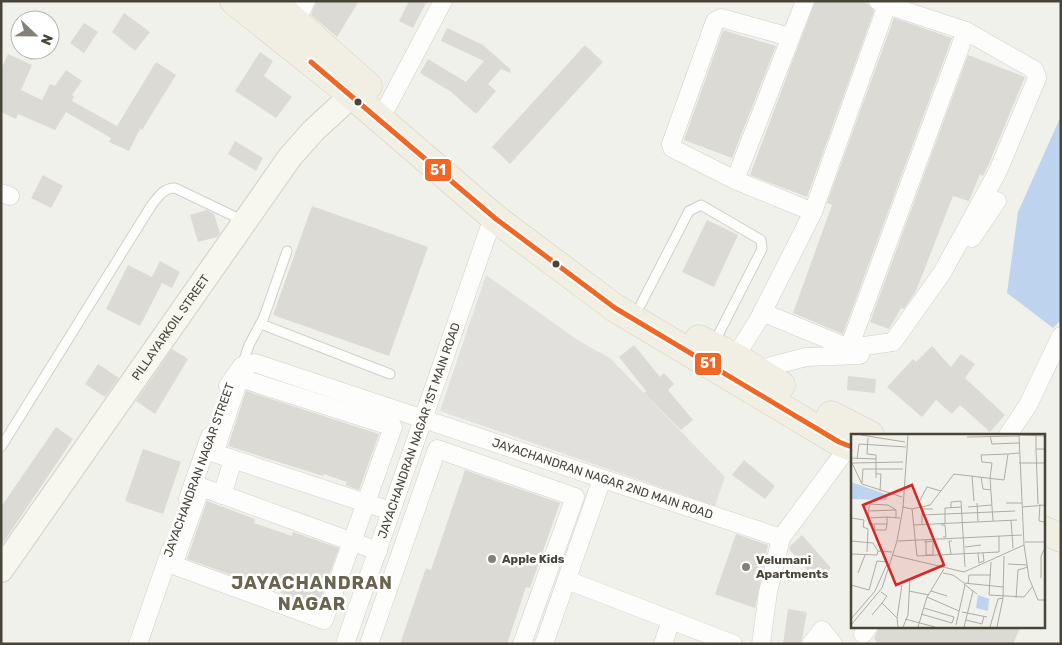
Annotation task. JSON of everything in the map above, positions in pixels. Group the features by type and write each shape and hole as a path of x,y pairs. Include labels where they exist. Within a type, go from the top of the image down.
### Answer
{"main road":[{"path":"272,1 301,11 342,62 497,203 598,287 622,312 851,436"},
{"path":"233,2 352,94 496,219 598,287 641,304 735,358 851,436"},
{"path":"1044,510 1061,518"},
{"path":"1044,530 1061,538"}],"street":[{"path":"388,105 443,1"},
{"path":"735,180 805,1"},
{"path":"735,358 762,312 813,212 883,3 966,31 1035,71 1037,78 998,171 942,273 893,342 849,348 762,312"},
{"path":"790,37 721,18 715,22 670,144 672,148 735,180 813,212"},
{"path":"849,348 966,31"},
{"name":"PILLAYARKOIL STREET","path":"1,570 290,158 313,131 352,94"},
{"path":"735,358 885,355 900,350 997,201"},
{"name":"JAYACHANDRAN NAGAR 1ST MAIN ROAD","path":"345,644 489,229 496,219"},
{"path":"1009,434 1028,405 1061,336"},
{"path":"242,366 255,363 423,418"},
{"name":"JAYACHANDRAN NAGAR STREET","path":"138,644 228,385 242,366"},
{"path":"391,511 366,503 233,460 214,453 238,382 243,378 393,427 366,503 353,542 324,620 173,565 201,488 353,542 401,552"},
{"name":"JAYACHANDRAN NAGAR 2ND MAIN ROAD","path":"423,418 781,538"},
{"path":"761,644 768,592 781,538 851,446"},
{"path":"369,644 437,448 575,497 522,644"},
{"path":"222,495 233,460"},
{"path":"544,644 602,479"},
{"path":"567,580 733,644"},
{"path":"663,644 671,620"},
{"path":"811,644 822,630 833,644"}],"lane":[{"path":"1,447 151,206 162,192 168,188 175,188 246,222"},
{"path":"641,304 689,211 701,205 761,240 762,249 735,358"},
{"path":"242,366 249,345 261,324 287,251"},
{"path":"261,324 390,374"}],"shaded area":[{"path":"486,275 579,341 610,358 725,477 715,506 440,411"}],"water":[{"path":"1061,116 1061,320 1053,328 1007,293 1018,212"}],"building":[{"path":"316,1 359,1 337,37 311,15"},
{"path":"409,1 427,1 413,28 399,21"},
{"path":"815,1 861,1 868,4 874,11 807,197 750,175"},
{"path":"124,13 150,32 135,51 112,32"},
{"path":"894,18 952,38 843,334 793,313 832,205 827,203"},
{"path":"84,23 98,32 84,53 70,43"},
{"path":"447,28 483,45 511,70 510,73 501,69 488,84 496,91 476,114 450,91 420,73 428,59 466,82 484,61 441,41"},
{"path":"723,30 776,46 732,158 684,140"},
{"path":"585,45 603,62 510,164 492,147"},
{"path":"260,52 273,61 264,76 292,97 276,118 235,91"},
{"path":"8,54 10,55 10,60 21,60 32,65 21,90 42,100 50,84 55,86 66,70 82,81 72,95 74,96 72,101 117,126 156,62 176,75 142,130 140,129 129,151 109,142 111,138 66,112 55,130 18,114 16,119 1,112 1,69"},
{"path":"968,55 1025,77 983,176 980,174 969,201 953,196 916,291 904,309 901,308 889,329 870,322"},
{"path":"235,141 263,158 256,171 228,154"},
{"path":"43,175 63,186 51,208 31,198"},
{"path":"312,206 428,247 389,356 273,315"},
{"path":"207,210 214,214 220,233 217,237 198,242 190,215"},
{"path":"707,220 738,235 714,287 682,272"},
{"path":"160,261 180,272 172,288 162,283 140,326 106,309 128,265 152,277"},
{"path":"634,345 660,377 664,373 674,384 668,390 693,420 681,430 644,393 646,391 619,357"},
{"path":"932,346 951,367 961,354 975,364 965,378 1005,415 990,432 960,405 952,414 936,400 922,417 887,387 913,359 916,362"},
{"path":"172,349 188,359 155,414 136,401"},
{"path":"98,364 119,378 105,397 85,384"},
{"path":"848,376 876,379 875,393 847,390"},
{"path":"246,391 379,434 359,490 345,485 347,482 324,474 323,476 228,446"},
{"path":"56,427 73,439 1,546 1,507"},
{"path":"143,449 181,462 163,514 125,501"},
{"path":"744,460 775,486 765,499 732,475"},
{"path":"465,470 560,503 530,588 526,587 507,644 400,644 426,568 431,570"},
{"path":"207,501 255,519 254,523 292,536 293,532 339,548 318,606 187,559"},
{"name":"Velumani Apartments","path":"736,534 768,545 755,608 715,594"},
{"path":"802,535 831,568 817,581 789,549"},
{"path":"788,609 807,612 801,644 783,644"},
{"path":"879,628 1020,628 1013,644 878,644 874,638"}],"transit line":[{"name":"51","path":"311,62 496,219 615,308 839,442 851,447"}],"place":[{"name":"Apple Kids","path":"492,559"},
{"name":"Velumani Apartments","path":"746,567"}],"district":[{"name":"JAYACHANDRAN NAGAR","path":"312,593"}]}
